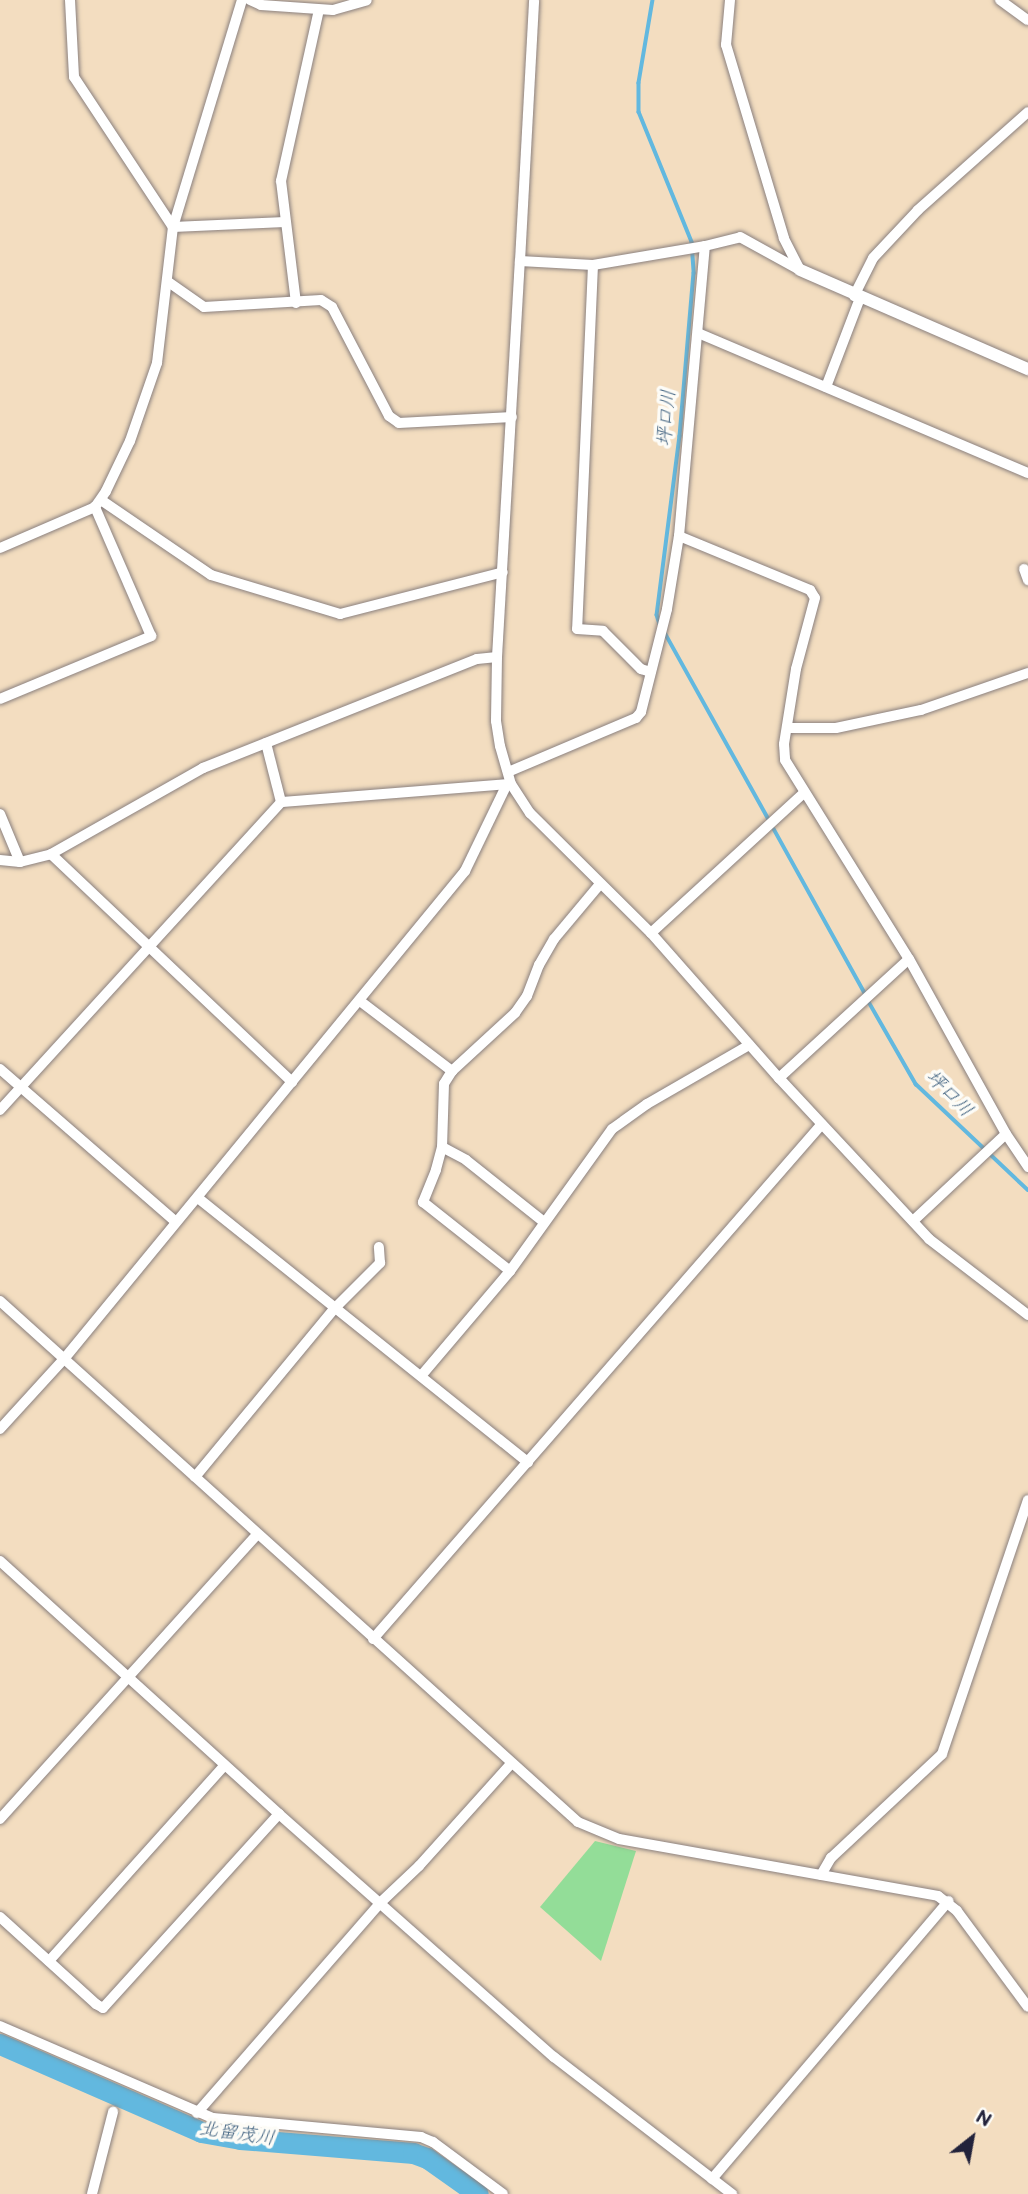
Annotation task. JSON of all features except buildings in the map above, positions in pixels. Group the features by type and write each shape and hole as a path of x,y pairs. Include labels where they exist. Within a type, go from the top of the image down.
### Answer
{"street":[{"path":"70,0 75,77 173,227"},
{"path":"0,548 98,503 146,400 162,340 173,227 242,0"},
{"path":"250,0 261,5 319,10 333,10 367,0"},
{"path":"0,1429 64,1359 466,871 509,785 496,721 497,657 534,0"},
{"path":"730,0 726,45 783,238 800,270"},
{"path":"1000,0 1028,20"},
{"path":"296,303 281,181 319,10"},
{"path":"826,387 873,258 918,209 1028,112"},
{"path":"173,227 285,222"},
{"path":"520,261 593,265 703,247 740,236 800,270 857,297 1028,369"},
{"path":"508,772 636,718 661,635 679,536 698,333 703,247"},
{"path":"593,265 577,629 603,631 641,669 651,672"},
{"path":"167,281 204,307 321,300 332,307 389,415 399,423 512,417"},
{"path":"698,333 970,451 1028,473"},
{"path":"98,503 211,575 340,614 503,572"},
{"path":"0,699 151,636 98,503"},
{"path":"679,536 810,590 815,598 796,669 785,760 909,959 1006,1134 1028,1167"},
{"path":"1024,569 1028,580"},
{"path":"0,860 20,862 51,854 203,768 477,659 497,657"},
{"path":"787,728 836,727 921,710 1028,673"},
{"path":"266,743 281,803"},
{"path":"0,1110 281,803 509,785"},
{"path":"509,785 530,813 651,933 749,1045 929,1239 1028,1315"},
{"path":"651,933 804,793"},
{"path":"0,814 20,862"},
{"path":"51,854 292,1082"},
{"path":"510,1271 423,1202 442,1147 444,1084 452,1071 515,1013 527,996 539,965 554,939 600,884"},
{"path":"779,1078 909,959"},
{"path":"360,1001 452,1071"},
{"path":"421,1376 510,1271 622,1119 749,1045"},
{"path":"0,1069 176,1222"},
{"path":"373,1639 822,1124"},
{"path":"913,1221 1006,1134"},
{"path":"442,1147 466,1160 544,1222"},
{"path":"198,1198 528,1462"},
{"path":"195,1477 335,1308 380,1263 379,1247"},
{"path":"0,1318 4,1305 578,1822 618,1839 938,1896 949,1901 1028,2007"},
{"path":"821,1875 831,1858 942,1754 1028,1500"},
{"path":"0,1819 257,1535"},
{"path":"0,1561 279,1814 554,2057 732,2194"},
{"path":"197,2113 380,1903 419,1866 511,1764"},
{"path":"49,1961 225,1765"},
{"path":"0,1917 103,2008 279,1814"},
{"path":"712,2179 949,1901"},
{"path":"0,2026 13,2029 213,2118 421,2137 433,2142 503,2194"},
{"path":"92,2194 113,2112"}],"green space":[{"path":"595,1841 636,1851 601,1961 540,1907"}],"waterway":[{"name":"坪口川","path":"653,0 639,83 639,112 692,242 694,273 680,436 657,615 660,624"},
{"name":"坪口川","path":"664,631 769,820"},
{"name":"坪口川","path":"774,829 865,993"},
{"name":"坪口川","path":"869,1002 916,1084 1028,1190"},
{"name":"北留茂川","path":"0,2044 201,2132 240,2139 413,2153 427,2158 478,2194"}]}
